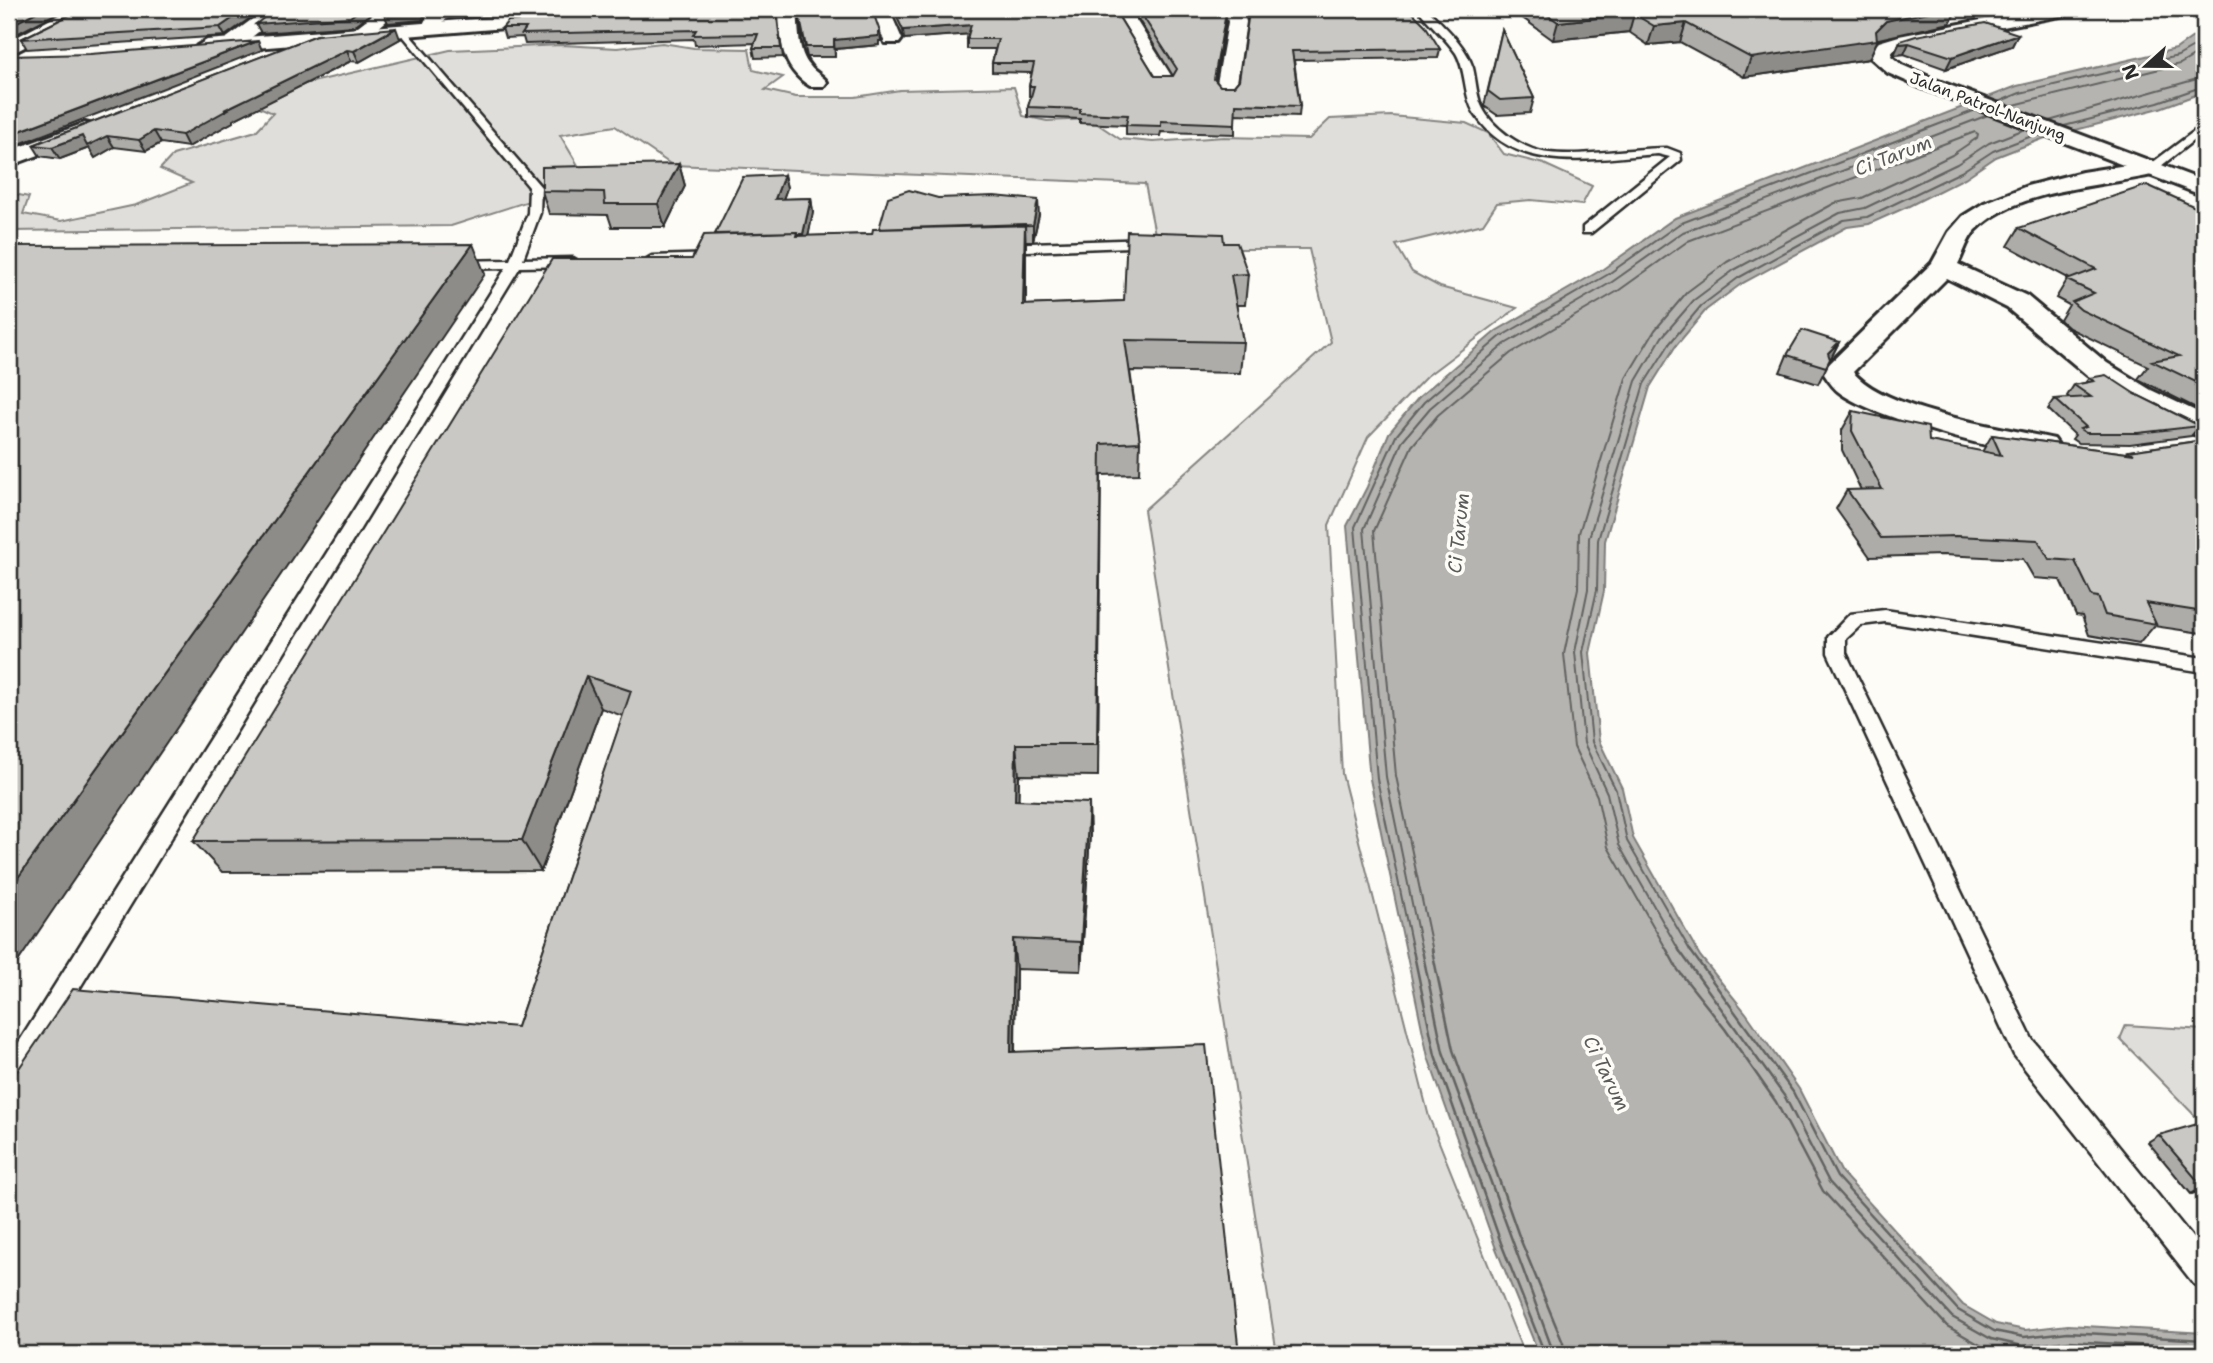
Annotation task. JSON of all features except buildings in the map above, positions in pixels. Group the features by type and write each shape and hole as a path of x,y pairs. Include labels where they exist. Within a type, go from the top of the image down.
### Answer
{"street":[{"path":"9,49 84,9"},
{"path":"231,44 278,9"},
{"path":"361,33 391,9"},
{"path":"432,27 434,20 449,9"},
{"path":"193,48 665,9"},
{"path":"788,9 793,60 799,70 817,82"},
{"path":"880,9 892,39"},
{"path":"1121,9 1164,80"},
{"path":"1226,89 1237,22 1234,9"},
{"name":"Jalan Patrol-Nanjung","path":"2065,9 1906,40 1880,51 1881,58 1895,69 1929,84 2204,189"},
{"path":"257,62 318,37"},
{"path":"9,58 36,57"},
{"path":"13,158 108,121"},
{"path":"2068,454 1965,430 1880,403 1859,393 1839,376 1837,371 1944,267 1957,236 1969,223 1988,211 2042,189 2142,165"},
{"path":"1944,267 2017,303 2040,319 2097,369 2140,396 2204,427"}],"lane":[{"path":"1422,9 1463,56 1469,69 1476,106 1484,118 1510,139 1540,156 1551,158 1667,151 1676,155 1675,160 1587,230"},
{"path":"9,1080 515,264 534,213 535,187 402,29"},
{"path":"2142,165 2204,127"},
{"path":"986,248 1165,243"},
{"path":"640,260 737,257"},
{"path":"446,265 584,262"},
{"path":"2204,665 1885,616 1856,619 1837,636 1837,653 2023,1046 2204,1274"}],"shaded area":[{"path":"662,43 694,48 749,49 753,70 783,77 765,90 796,97 855,97 900,90 1014,87 1023,116 1047,121 1090,119 1120,139 1153,142 1224,137 1309,139 1330,119 1391,116 1466,123 1488,133 1504,154 1544,164 1592,186 1582,205 1531,200 1497,203 1483,224 1396,245 1412,272 1440,287 1517,308 1427,376 1368,437 1329,525 1342,774 1429,1117 1524,1354 1277,1354 1144,510 1331,342 1309,249 1158,249 1145,184 672,165 615,126 560,135 588,182 451,226 9,231 9,193 29,197 23,214 61,221 136,205 192,183 160,169 173,155 256,131 273,113 257,106 304,84 450,50 562,45 617,48"},
{"path":"2126,1025 2204,1030 2204,1125 2120,1039"}],"water":[{"name":"Ci Tarum","path":"2197,34 2204,34 2204,92 2160,108 2045,138 1996,157 1965,178 1909,206 1869,224 1847,227 1741,284 1706,310 1675,347 1650,387 1605,541 1604,591 1590,653 1599,741 1622,788 1633,838 1700,956 1746,1013 1799,1089 1842,1173 1963,1305 1996,1324 2025,1330 2068,1325 2204,1333 2204,1354 1539,1354 1495,1246 1428,1057 1370,779 1347,526 1367,487 1389,433 1419,397 1496,331 1603,269 1675,218 2017,86 2176,49"}]}
